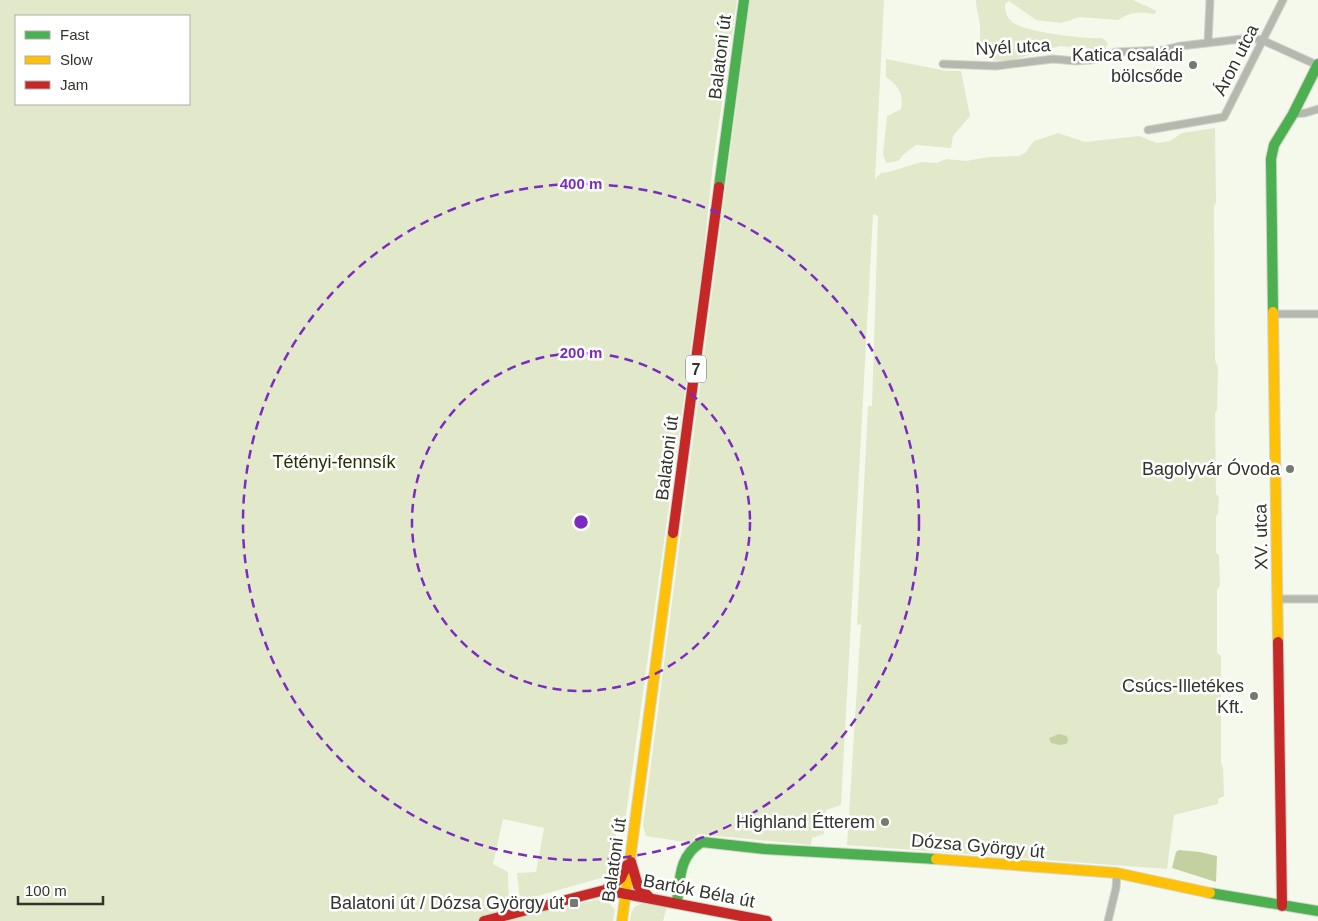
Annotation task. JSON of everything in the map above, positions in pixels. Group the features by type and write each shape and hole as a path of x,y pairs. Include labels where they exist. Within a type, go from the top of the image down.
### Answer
{"street":[{"name":"Balatoni út","path":"622,921 744,0"},
{"path":"1208,42 1210,0"},
{"name":"Áron utca","path":"1148,130 1224,117 1283,0"},
{"name":"Nyél utca","path":"943,64 996,66 1053,59 1091,60 1116,52 1164,50 1208,42 1250,38 1262,40 1318,65"},
{"name":"XV. utca","path":"1282,906 1272,154 1274,146 1318,65"},
{"path":"1293,114 1305,114 1318,109"},
{"path":"1274,314 1318,314"},
{"path":"1278,599 1318,598"},
{"name":"Dózsa György út","path":"677,902 684,857 695,844 702,842 765,849 904,856 1117,873 1226,897 1318,911"},
{"path":"484,921 606,890 621,878 630,856"},
{"path":"630,856 638,886 649,898"},
{"path":"1108,921 1116,888 1117,873"},
{"path":"606,890 626,894"},
{"name":"Bartók Béla út","path":"626,894 677,902 760,921"}],"green space":[{"name":"Tétényi-fennsík","path":"0,0 737,0 713,163 703,261 624,829 617,829 608,876 520,901 517,873 536,872 544,828 503,819 493,864 508,872 509,919 605,898 615,910 613,921 0,921"},
{"path":"750,0 884,0 875,179 881,173 921,162 936,163 947,159 966,161 989,157 1019,156 1025,153 1034,141 1058,133 1085,142 1139,136 1157,143 1170,141 1182,133 1215,128 1215,360 1218,368 1217,410 1215,413 1216,494 1219,497 1218,514 1216,516 1216,553 1219,555 1220,586 1217,589 1217,653 1221,656 1221,763 1223,768 1224,796 1218,799 1218,804 1174,815 1167,869 847,845 861,624 857,625 868,406 872,406 878,216 873,214 841,805 826,810 824,834 812,838 811,845 698,834 691,843 646,836 643,826"},
{"path":"976,0 1133,0 1157,11 1154,14 1140,12 1131,14 1118,20 1080,17 1061,23 1036,20 1009,1 1005,4 1007,14 1012,22 1019,26 1055,34 1102,38 1108,43 1105,50 1060,46 1009,61 991,60 981,47"},
{"path":"886,59 947,71 961,71 970,116 953,136 951,148 916,145 898,161 886,163 883,154 887,116 901,109 902,99 894,83 886,77"},
{"path":"644,903 667,907 663,921 630,921 633,909"}],"shaded area":[{"path":"1059,734 1067,736 1068,741 1066,744 1051,743 1049,738"},
{"path":"1179,850 1217,856 1216,882 1172,868 1176,852"}],"traffic: fast":[{"path":"719,187 744,0"},
{"path":"1273,312 1271,159 1274,145 1293,114 1318,64"},
{"path":"677,902 682,868 694,847 702,842 765,849 936,859"},
{"path":"1210,893 1318,911"}],"traffic: slow":[{"path":"1273,312 1278,642"},
{"path":"622,921 673,533"},
{"path":"936,859 1117,873 1210,893"}],"traffic: jam":[{"path":"673,533 719,187"},
{"path":"1278,642 1282,906"},
{"path":"631,862 638,886 649,897"},
{"path":"605,890 621,878 627,865"},
{"path":"484,921 605,890 767,921"}],"place":[{"name":"Katica családi bölcsőde","path":"1193,65"},
{"name":"Bagolyvár Óvoda","path":"1290,469"},
{"name":"Csúcs-Illetékes Kft.","path":"1254,696"},
{"name":"Highland Étterem","path":"885,822"},
{"name":"Balatoni út / Dózsa György út","path":"574,903"}]}
